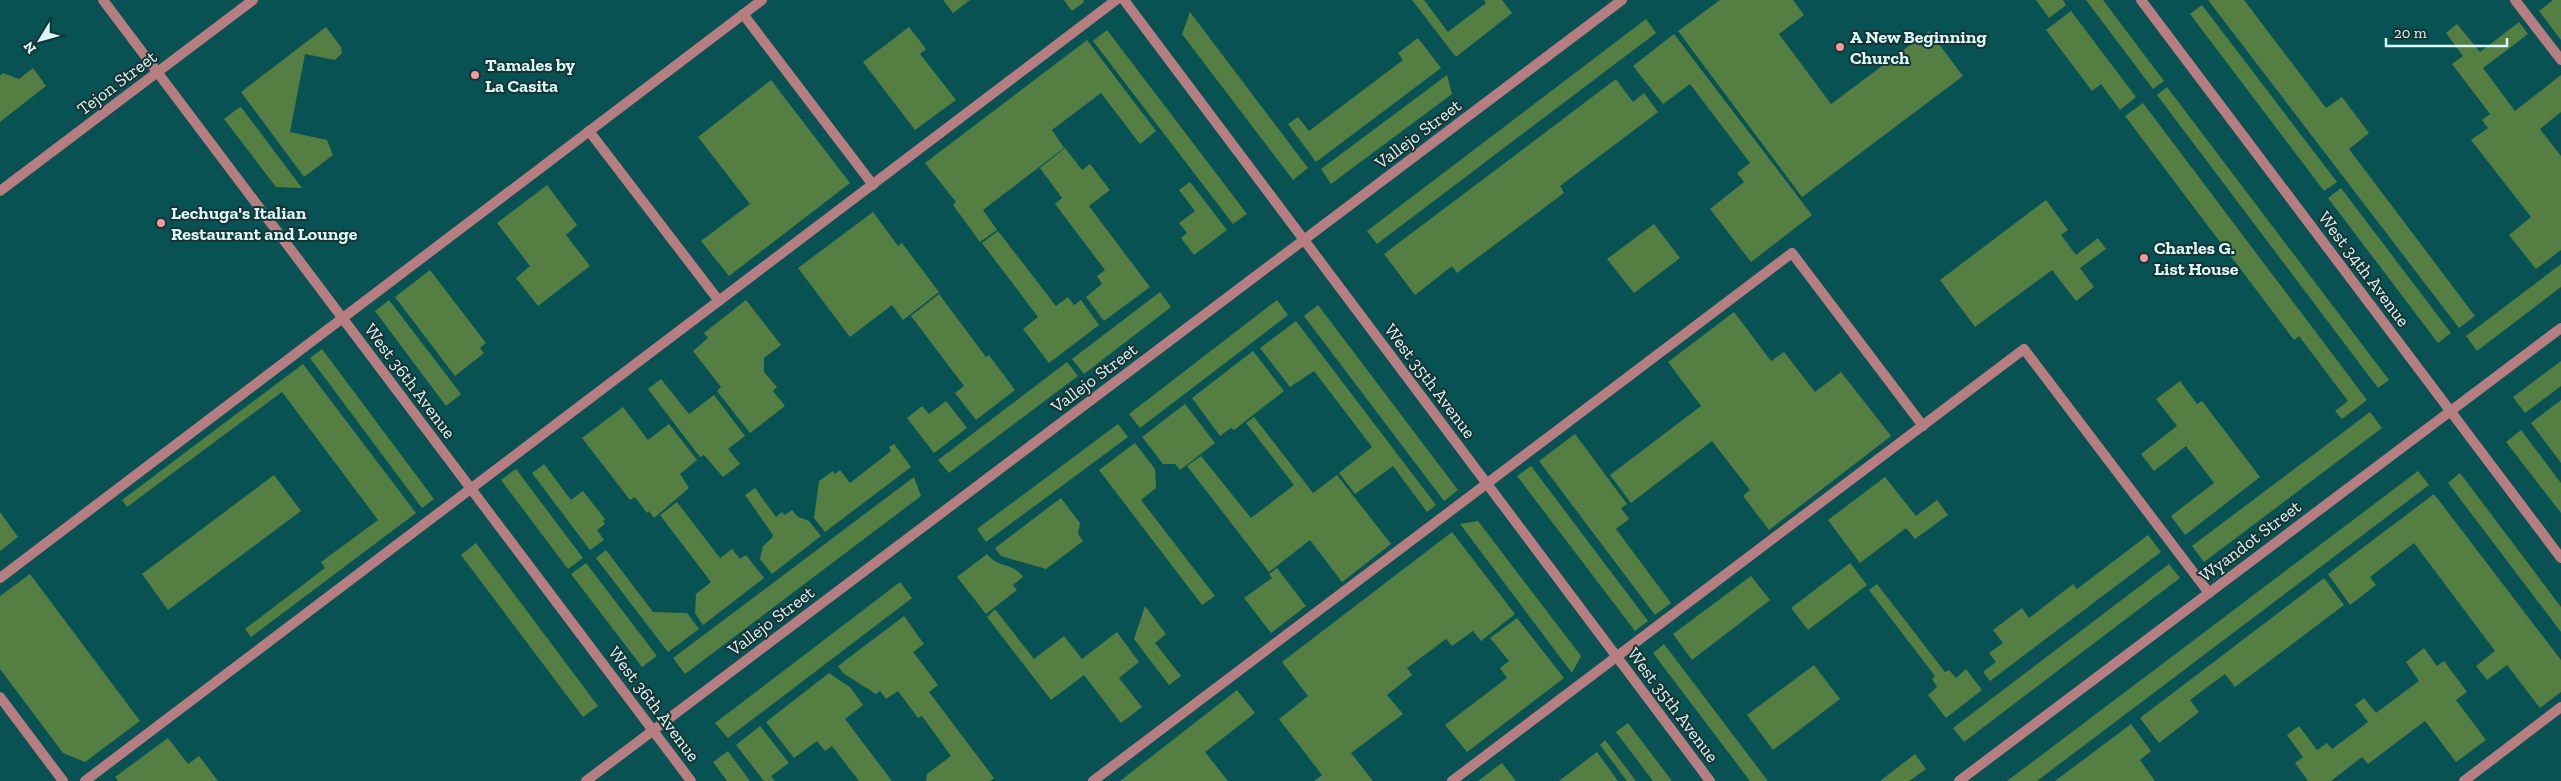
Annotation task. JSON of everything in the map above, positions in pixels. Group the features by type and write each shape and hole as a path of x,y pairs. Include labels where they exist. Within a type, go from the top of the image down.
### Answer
{"street":[{"name":"West 36th Avenue","path":"102,0 691,781"},
{"name":"Tejon Street","path":"0,192 253,0"},
{"path":"0,578 762,0"},
{"path":"85,781 1116,0"},
{"name":"West 35th Avenue","path":"1124,0 1710,781"},
{"name":"Vallejo Street","path":"586,781 1622,0"},
{"name":"West 34th Avenue","path":"2142,0 2561,558"},
{"path":"2515,0 2561,60"},
{"path":"743,14 873,185"},
{"path":"589,131 719,301"},
{"path":"1093,781 1792,253 1922,426"},
{"name":"Wyandot Street","path":"1959,781 2561,328"},
{"path":"1452,781 2024,349 2209,593"},
{"path":"0,697 62,781"},
{"path":"2464,781 2561,707"}],"green space":[{"path":"943,0 970,0 953,13"},
{"path":"1064,0 1083,0 1084,2 1072,11"},
{"path":"1412,0 1424,0 1448,32 1486,3 1484,0 1502,0 1512,13 1456,57"},
{"path":"1720,0 1793,0 1804,15 1779,34 1831,104 1929,31 1963,76 1802,197 1678,31"},
{"path":"2036,0 2063,0 2066,5 2049,18"},
{"path":"2086,0 2103,0 2164,81 2153,89"},
{"path":"2208,0 2244,0 2326,108 2342,97 2369,133 2349,149 2475,316 2459,328"},
{"path":"2553,0 2561,0 2561,40 2539,11"},
{"path":"2202,5 2337,182 2324,191 2190,14"},
{"path":"2071,11 2136,97 2120,110 2101,84 2092,91 2046,30"},
{"path":"1190,12 1308,168 1293,180 1182,34"},
{"path":"1646,19 1656,33 1377,244 1367,231"},
{"path":"2519,22 2528,34 2483,68 2515,111 2561,75 2561,112 2540,129 2561,156 2561,250 2536,269 2509,235 2531,217 2471,140 2488,128 2482,120 2490,114 2452,64 2463,56 2446,33 2457,24 2480,52"},
{"path":"326,27 341,47 342,53 335,60 305,54 290,132 327,140 333,155 304,177 241,92"},
{"path":"909,27 926,49 920,54 956,100 915,130 863,62"},
{"path":"1107,30 1247,214 1233,224 1093,41"},
{"path":"1674,34 1812,215 1751,262 1710,209 1744,182 1737,173 1750,163 1690,84 1663,104 1633,66"},
{"path":"1418,38 1441,68 1316,162 1288,124 1298,117 1309,131 1403,60 1398,53"},
{"path":"1087,40 1156,131 1140,144 1101,93 1052,130 1064,148 983,210 997,230 980,242 953,205 956,202 925,163"},
{"path":"33,68 46,86 0,122 0,76 3,73 19,79"},
{"path":"1447,75 1452,94 1331,184 1321,169"},
{"path":"1616,79 1633,102 1644,93 1658,112 1560,186 1564,193 1457,273 1452,266 1415,295 1384,254"},
{"path":"771,80 850,183 729,276 701,241 750,204 698,137"},
{"path":"2167,87 2389,380 2378,388 2157,95"},
{"path":"2143,103 2367,400 2342,419 2335,411 2348,401 2299,336 2294,340 2125,116"},
{"path":"240,107 302,188 276,187 224,119"},
{"path":"1065,148 1082,170 1090,164 1110,190 1089,206 1150,287 1104,321 1086,297 1102,284 1097,276 1105,270 1055,204 1062,198 1040,168"},
{"path":"1190,182 1227,230 1194,255 1181,238 1187,233 1179,223 1195,211 1179,190"},
{"path":"547,185 577,225 566,235 590,266 538,306 516,278 530,266 497,223"},
{"path":"2341,188 2451,333 2438,343 2328,198"},
{"path":"2046,200 2068,230 2061,235 2076,255 2098,238 2106,249 2080,268 2094,287 2076,301 2052,270 1975,327 1940,280"},
{"path":"873,212 898,246 902,243 939,292 903,320 892,305 850,337 798,268"},
{"path":"1654,224 1680,258 1634,293 1607,259"},
{"path":"998,231 1056,306 1068,297 1074,305 1081,300 1099,325 1049,363 1023,329 1038,317 982,243"},
{"path":"2561,264 2561,287 2477,351 2466,336"},
{"path":"430,270 486,343 480,348 484,353 455,376 395,297"},
{"path":"1160,292 1171,307 1084,374 1072,359"},
{"path":"939,294 986,357 989,355 1015,390 976,420 955,393 964,386 911,316"},
{"path":"389,300 461,394 446,406 375,311"},
{"path":"746,300 781,345 764,358 764,372 777,387 773,391 785,406 750,433 717,391 721,387 693,351 708,338 704,333"},
{"path":"1277,300 1288,315 1140,428 1129,414"},
{"path":"1318,305 1458,490 1444,501 1304,316"},
{"path":"1734,312 1771,361 1784,352 1815,392 1841,372 1891,436 1769,530 1743,496 1750,490 1712,441 1631,503 1610,475 1701,406 1668,362"},
{"path":"1296,321 1436,505 1427,512 1393,466 1355,494 1339,473 1372,447 1314,371 1290,387 1260,348"},
{"path":"322,349 434,499 422,508 310,358"},
{"path":"1253,351 1284,391 1234,430 1231,428 1220,436 1192,398"},
{"path":"2561,361 2561,386 2525,413 2513,397"},
{"path":"1067,362 1078,376 949,473 938,460"},
{"path":"303,364 416,513 251,637 245,629 325,568 321,562 378,520 282,392 127,507 122,500"},
{"path":"661,379 689,414 714,395 745,436 728,449 740,464 723,477 704,455 700,457 648,389"},
{"path":"2180,381 2197,404 2202,401 2260,477 2185,535 2171,516 2214,483 2186,446 2154,471 2141,454 2177,426 2156,399"},
{"path":"2561,400 2561,463 2531,423"},
{"path":"946,401 967,428 934,453 907,418 922,406 929,414"},
{"path":"1185,404 1215,443 1180,470 1175,464 1163,464 1142,437"},
{"path":"623,407 648,440 669,424 697,460 680,474 689,488 654,518 649,511 647,513 635,497 630,500 582,438"},
{"path":"2370,412 2382,428 2204,562 2192,546"},
{"path":"1254,417 1313,493 1337,475 1391,544 1342,582 1310,540 1269,572 1187,466 1201,456 1251,518 1294,485 1246,423"},
{"path":"1118,424 1128,437 986,542 977,529"},
{"path":"2521,430 2561,483 2561,513 2506,442"},
{"path":"1575,434 1627,504 1621,508 1629,519 1616,529 1671,603 1655,615 1539,461"},
{"path":"1135,443 1155,469 1156,488 1141,500 1215,596 1202,605 1099,470"},
{"path":"894,444 911,467 825,532 814,518 819,481 833,471 835,474 840,470 850,483 891,451 889,447"},
{"path":"544,464 571,500 583,491 605,519 603,521 605,524 597,530 604,540 590,550 532,473"},
{"path":"1531,466 1648,621 1635,631 1517,476"},
{"path":"516,469 583,558 568,569 501,480"},
{"path":"2418,471 2429,485 2037,781 2007,781"},
{"path":"2460,473 2561,607 2561,632 2448,483"},
{"path":"274,475 301,511 168,610 142,574"},
{"path":"914,477 921,496 685,674 673,658"},
{"path":"1885,477 1916,516 1937,500 1948,515 1915,539 1906,528 1860,563 1828,520"},
{"path":"755,488 776,517 782,512 785,515 792,510 798,517 809,521 821,536 772,574 760,559 763,546 773,535 745,495"},
{"path":"2434,494 2561,660 2561,692 2540,708 2507,665 2487,680 2476,666 2495,651 2414,543 2370,577 2376,585 2350,605 2328,574"},
{"path":"1061,498 1080,523 1078,534 1083,541 1046,569 1001,556 995,548"},
{"path":"677,502 720,558 732,549 740,559 746,555 764,578 703,625 695,613 696,594 711,582 660,515"},
{"path":"0,512 18,537 0,551"},
{"path":"1478,521 1581,656 1572,673 1460,524"},
{"path":"1452,532 1515,614 1481,641 1473,631 1452,646 1446,639 1407,668 1412,675 1387,695 1403,714 1351,753 1373,781 1314,781 1322,775 1279,719 1308,696 1282,662"},
{"path":"2148,535 2161,552 1990,681 1983,672 1996,662 1989,653 2003,643 1993,630 2022,608 2029,618 2073,584 2077,589"},
{"path":"476,543 598,706 583,717 461,555"},
{"path":"606,550 653,612 687,613 699,629 668,652 596,558"},
{"path":"987,554 996,562 1014,569 1023,577 1013,585 1017,590 986,614 957,577"},
{"path":"586,563 657,656 642,667 571,574"},
{"path":"1850,563 1867,585 1808,630 1791,608"},
{"path":"2169,564 2180,578 1964,742 1953,728"},
{"path":"1277,568 1306,606 1271,633 1244,598 1272,578 1269,574"},
{"path":"30,574 140,721 85,762 63,753 0,669 0,596"},
{"path":"1751,576 1770,600 1692,660 1673,634"},
{"path":"2324,578 2344,605 2235,687 2225,674 2190,700 2199,712 2159,743 2140,718"},
{"path":"900,582 912,598 728,738 715,723"},
{"path":"1877,584 1945,672 1949,670 1956,678 1966,669 1982,690 1946,718 1928,695 1937,687 1932,679 1935,676 1869,590"},
{"path":"1145,606 1166,634 1155,643 1181,676 1169,685 1134,639"},
{"path":"995,609 1034,659 1064,636 1082,659 1117,632 1139,662 1119,678 1142,707 1121,723 1084,675 1051,700 987,617"},
{"path":"904,616 924,644 913,652 938,685 929,692 994,778 990,781 926,781 927,774 951,756 922,716 918,718 898,691 886,699 880,691 876,694 843,673 838,666"},
{"path":"1517,618 1564,678 1467,752 1445,725 1507,678 1500,668 1509,661 1490,638"},
{"path":"1664,644 1768,781 1750,781 1653,653"},
{"path":"2424,648 2437,666 2444,661 2467,692 2456,700 2486,740 2456,762 2425,721 2368,764 2362,757 2331,781 2308,781 2295,763 2303,757 2287,735 2299,726 2317,750 2327,743 2332,749 2368,722 2355,705 2364,698 2376,713 2419,681 2406,662"},
{"path":"1814,665 1840,699 1773,750 1747,715"},
{"path":"829,673 850,687 863,705 845,719 892,781 859,781 832,746 825,751 817,741 794,758 766,722"},
{"path":"1237,690 1255,713 1205,752 1228,781 1120,781"},
{"path":"1628,723 1672,781 1653,781 1616,732"},
{"path":"2131,724 2151,751 2140,760 2155,781 2055,781"},
{"path":"760,726 789,763 771,776 775,781 764,781 736,745"},
{"path":"168,738 188,764 199,756 218,781 118,781 115,777"},
{"path":"1605,740 1636,781 1627,781 1600,745"},
{"path":"728,751 750,781 727,781 713,762"},
{"path":"1597,752 1618,781 1559,781"},
{"path":"1915,754 1926,769 1909,781 1880,781"},
{"path":"1502,763 1516,781 1478,781"}],"place":[{"name":"A New Beginning Church","path":"1840,47"},
{"name":"Tamales by La Casita","path":"475,75"},
{"name":"Lechuga's Italian Restaurant and Lounge","path":"161,223"},
{"name":"Charles G. List House","path":"2144,258"}]}
